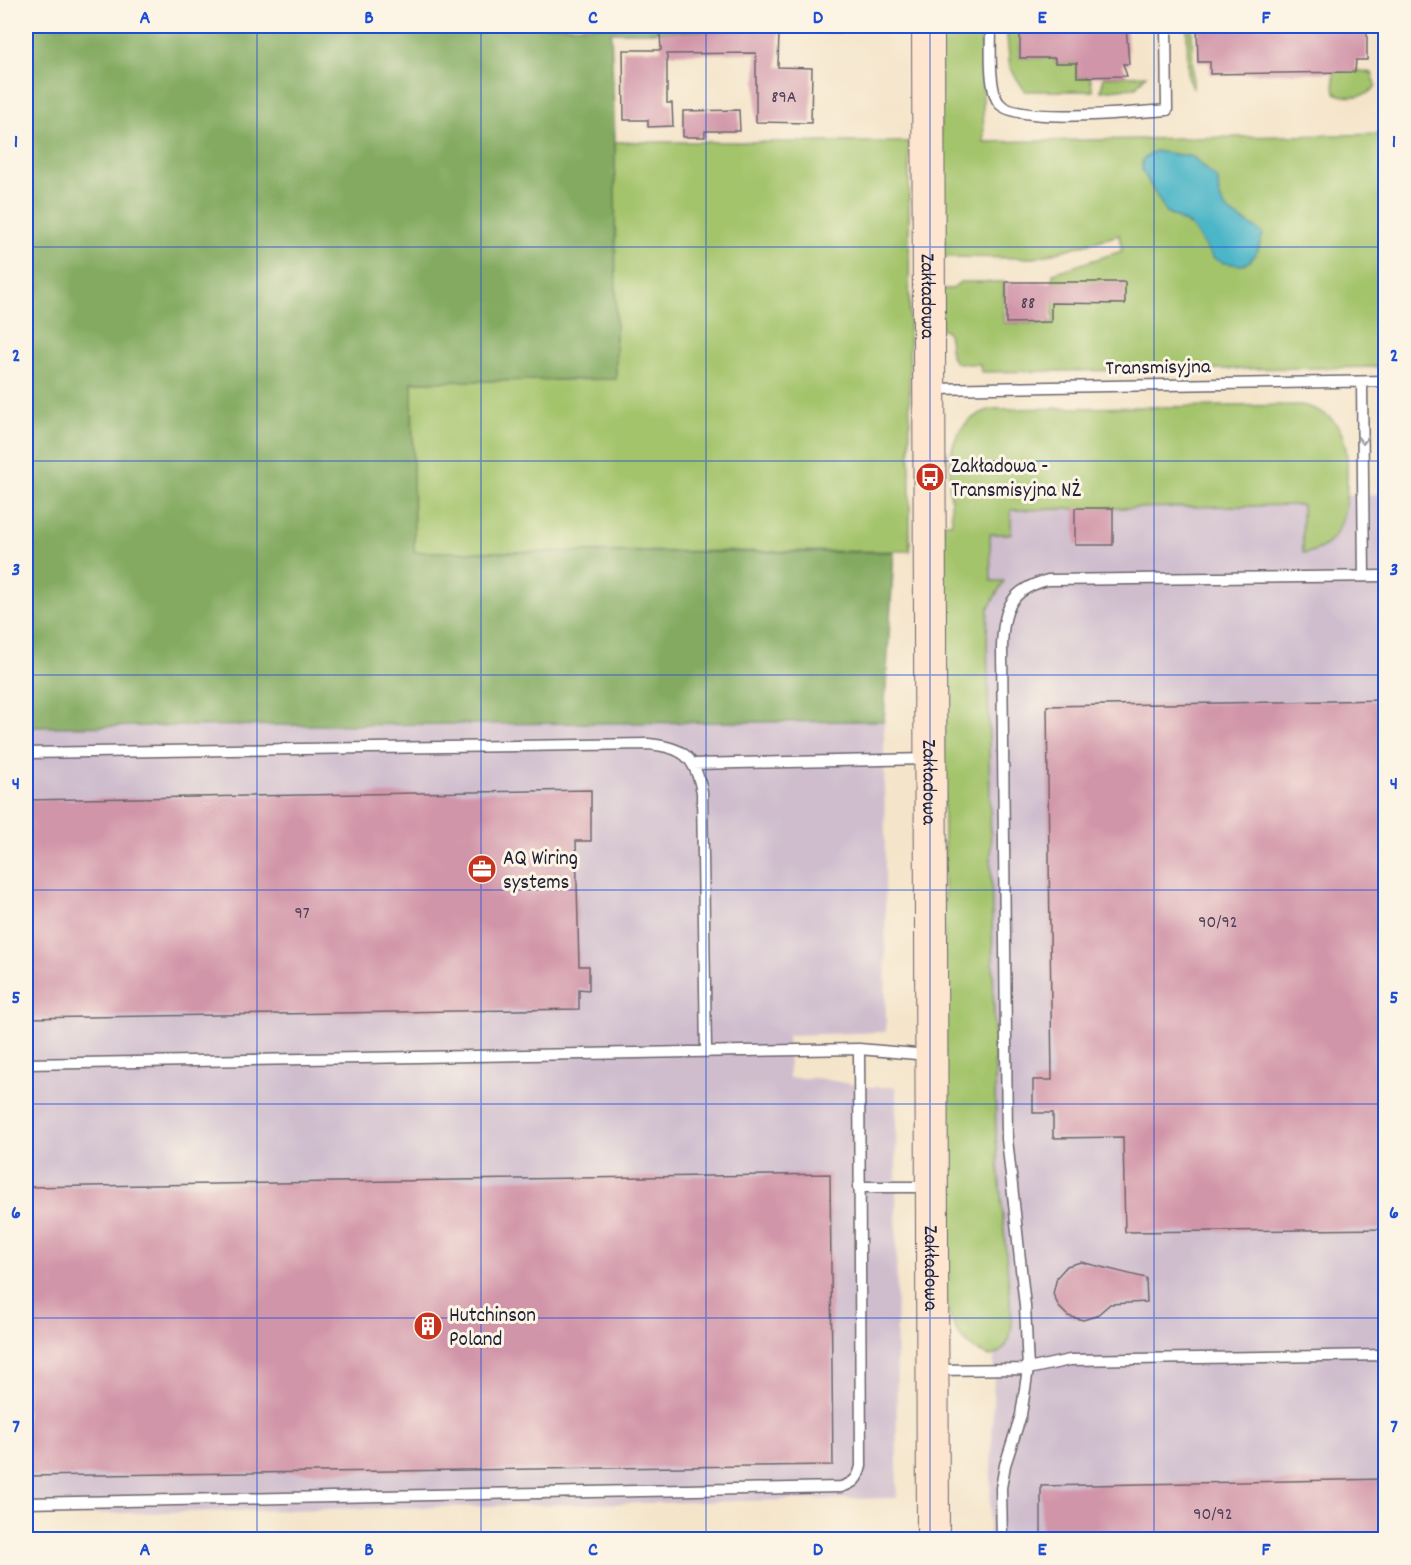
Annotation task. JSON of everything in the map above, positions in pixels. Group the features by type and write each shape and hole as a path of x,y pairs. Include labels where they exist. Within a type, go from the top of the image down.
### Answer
{"street":[{"name":"Zakładowa","path":"928,26 933,1539"}],"lane":[{"path":"991,26 993,86 997,99 1010,112 1034,115 1167,110 1166,26"},
{"name":"Transmisyjna","path":"930,389 1386,381"},
{"path":"1362,382 1364,576"},
{"path":"1002,1539 1001,1488 1005,1464 1021,1415 1028,1369 1007,1139 1002,647 1003,626 1013,597 1030,585 1048,580 1386,576"},
{"path":"26,753 648,744 669,746 683,752 693,764 702,792 706,1051"},
{"path":"693,764 929,759"},
{"path":"26,1064 859,1049 930,1056"},
{"path":"26,1503 841,1487 851,1484 858,1477 861,1466 859,1049"},
{"path":"858,1187 932,1187"},
{"path":"932,1370 1028,1369 1070,1360 1386,1355"}],"shaded area":[{"path":"1385,494 1385,1539 989,1539 994,1369 981,526 999,508"},
{"path":"884,721 886,1032 788,1035 789,1078 817,1078 868,1087 896,1087 897,1498 26,1515 26,727"}],"green space":[{"path":"26,26 852,26 842,32 611,32 615,142 616,379 412,382 414,552 894,552 884,721 26,727"},
{"path":"939,26 981,26 984,142 1385,134 1385,367 981,372 980,364 956,362 951,356 948,333 941,328 941,289 952,289 960,282 1004,282 1004,323 1053,324 1053,273 1122,251 1119,235 1035,258 942,257"},
{"path":"1006,26 1020,26 1020,58 1055,58 1055,63 1077,63 1077,77 1090,77 1093,91 1025,91 1010,68"},
{"path":"1187,26 1192,26 1193,87 1188,80"},
{"path":"1355,70 1372,73 1376,85 1373,89 1369,93 1358,96 1335,93 1333,72"},
{"path":"1146,75 1136,87 1101,91 1104,77"},
{"path":"615,142 909,142 910,551 414,552 412,382 616,379"},
{"path":"1301,405 1316,409 1336,423 1345,443 1347,455 1347,493 1343,517 1333,537 1316,551 1303,553 1302,505 1011,510 1011,534 990,534 991,581 1004,581 988,609 987,633 996,1138 1012,1322 1006,1344 1000,1352 989,1356 971,1347 958,1333 950,1317 945,1298 943,523 952,523 950,472 955,440 962,427 974,417 992,409"}],"water":[{"path":"1155,151 1193,157 1218,180 1219,193 1226,208 1263,234 1258,250 1250,261 1243,265 1224,263 1213,258 1191,226 1166,212 1142,170 1142,160"}],"building":[{"path":"1020,26 1126,26 1129,64 1123,64 1127,76 1077,77 1077,63 1055,63 1055,58 1020,58"},
{"path":"1197,26 1367,26 1367,60 1356,60 1355,72 1210,74 1210,62 1198,62"},
{"path":"779,31 778,67 812,68 811,123 756,122 756,53 667,54 667,103 672,103 673,126 648,127 648,120 624,120 623,50 661,50 660,32"},
{"path":"739,110 740,131 705,131 705,137 683,137 683,111"},
{"path":"1006,282 1125,282 1125,304 1051,303 1051,322 1006,323"},
{"path":"1075,508 1113,508 1113,545 1075,545"},
{"path":"1386,700 1386,1229 1125,1232 1123,1137 1053,1138 1053,1113 1033,1113 1033,1080 1052,1080 1047,706"},
{"path":"591,790 591,841 576,841 579,966 589,966 589,990 579,989 579,1009 26,1018 26,800"},
{"name":"Hutchinson Poland","path":"830,1174 833,1465 26,1476 26,1187"},
{"path":"1081,1262 1146,1278 1147,1302 1110,1304 1096,1316 1083,1320 1068,1316 1059,1307 1053,1294 1057,1277 1067,1266"},
{"path":"1386,1479 1386,1539 1041,1539 1041,1486"}],"place":[{"name":"Zakładowa - Transmisyjna NŻ","path":"930,477"},
{"name":"AQ Wiring systems","path":"482,869"},
{"name":"Hutchinson Poland","path":"428,1326"}]}
